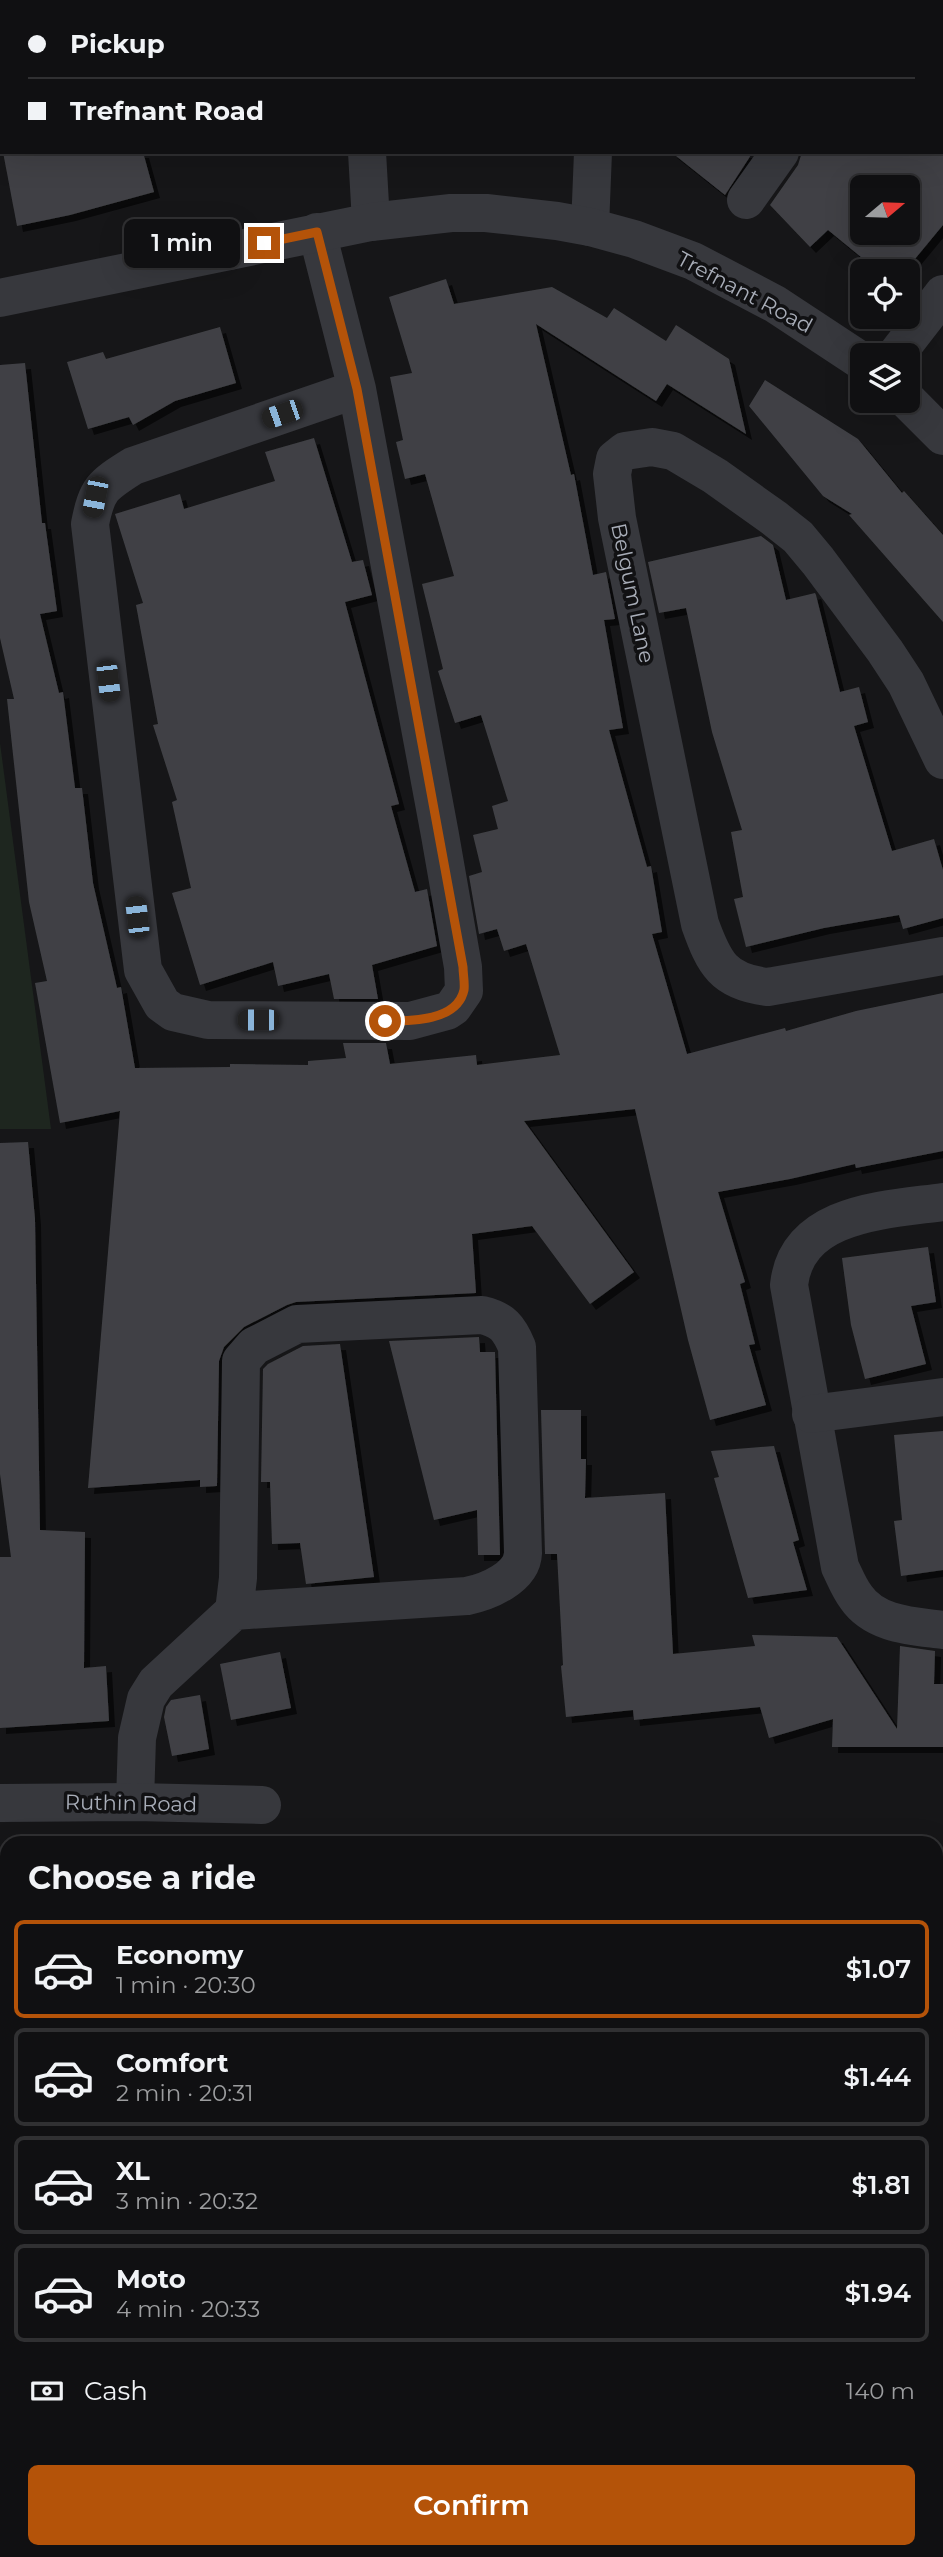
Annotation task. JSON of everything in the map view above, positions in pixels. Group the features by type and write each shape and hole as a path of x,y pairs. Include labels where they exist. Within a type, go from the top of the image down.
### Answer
{"street":[{"path":"366,154 371,222"},
{"path":"590,228 593,154"},
{"path":"746,200 779,154"},
{"name":"Trefnant Road","path":"0,298 371,222 451,213 486,213 558,221 590,228 634,239 693,261 775,304 850,353"},
{"path":"317,232 357,389 447,875 463,967 464,991 447,1011 410,1021 208,1020 173,1012 162,1004 143,970 90,524 95,497 109,481 133,466 357,389"},
{"path":"905,343 943,294"},
{"path":"920,413 943,436"},
{"name":"Belgum Lane","path":"943,760 924,718 892,661 798,537 715,476 673,451 652,447 636,448 625,451 615,459 612,474 617,518 700,924 710,954 723,972 753,985 768,987 943,956"},
{"path":"943,1202 866,1212 816,1233 800,1250 790,1269 789,1285 840,1567 856,1599 870,1611 902,1625 943,1630"},
{"path":"135,1802 137,1738 146,1699 156,1683 234,1611 467,1596 484,1592 509,1577 522,1560 523,1553 517,1347 510,1330 503,1323 497,1318 482,1315 297,1324 254,1346 241,1361 238,1578 234,1611"},
{"path":"811,1414 943,1397"},
{"name":"Ruthin Road","path":"0,1803 262,1805"}],"shaded area":[{"path":"0,743 51,1129 0,1129"}],"building":[{"path":"3,154 144,154 154,192 17,226"},
{"path":"674,154 752,154 725,195"},
{"path":"801,154 943,154 943,225 915,259 863,259 828,230 810,247 770,205 798,165"},
{"path":"446,279 454,304 552,287 607,318 614,308 666,341 676,325 729,359 746,434 667,384 656,401 536,324 571,475 574,474 593,575 606,572 615,619 604,620 623,728 609,730 647,867 651,866 662,932 652,934 687,1054 785,1028 786,1031 856,1011 943,993 943,1151 856,1168 855,1164 718,1192 745,1282 740,1284 755,1344 749,1345 766,1405 710,1420 688,1340 635,1109 524,1121 634,1272 590,1304 532,1226 472,1234 476,1293 296,1302 287,1305 244,1327 224,1347 219,1361 217,1486 200,1487 200,1480 88,1488 120,1111 60,1123 35,983 47,981 29,902 7,699 14,699 0,638 0,365 25,363 42,523 45,523 57,611 40,614 59,693 63,692 75,788 82,788 93,883 117,988 121,987 135,1068 230,1067 230,1064 308,1065 308,1061 346,1058 343,1043 386,1043 390,1064 476,1055 477,1065 560,1055 526,944 504,951 497,929 479,934 469,876 482,872 473,835 498,829 492,806 508,801 481,715 455,723 438,671 443,669 422,584 454,576 425,474 405,479 396,442 403,440 390,377 412,373 389,297"},
{"path":"220,327 236,383 175,401 133,425 129,417 88,429 67,362 103,352 106,359"},
{"path":"765,380 858,439 902,493 904,491 943,535 943,622 849,515 852,514 823,496 749,406"},
{"path":"314,438 352,562 363,560 372,595 345,602 399,804 391,806 415,892 427,889 437,946 372,965 378,999 334,999 329,974 278,986 273,962 200,985 172,893 191,888 172,802 177,800 153,725 158,724 136,605 143,603 115,514 180,494 184,509 275,481 265,452"},
{"path":"761,536 773,545 786,600 815,593 840,692 859,687 868,722 854,726 892,851 934,839 943,870 943,918 903,929 899,915 824,928 746,947 734,899 743,897 731,832 742,830 712,732 686,608 659,613 648,562"},
{"path":"28,1142 35,1219 40,1530 85,1532 84,1668 106,1666 109,1721 0,1728 0,1557 11,1557 0,1474 0,1143"},
{"path":"928,1247 936,1302 911,1306 926,1364 865,1379 851,1325 842,1258"},
{"path":"479,1337 480,1352 495,1352 500,1555 478,1555 477,1510 434,1520 389,1341"},
{"path":"340,1344 374,1577 306,1584 300,1543 272,1544 270,1482 261,1482 263,1369 303,1346"},
{"path":"541,1410 581,1410 581,1459 586,1459 585,1498 665,1493 673,1654 755,1646 752,1635 837,1637 897,1729 900,1646 935,1651 934,1684 943,1684 943,1747 832,1747 833,1719 769,1738 760,1707 634,1720 633,1710 566,1717 561,1666 557,1554 545,1554"},
{"path":"943,1431 943,1570 901,1576 894,1521 902,1520 894,1435"},
{"path":"774,1446 799,1540 793,1542 807,1590 748,1598 714,1478 719,1477 711,1451"},
{"path":"280,1652 291,1708 231,1720 220,1664"},
{"path":"200,1695 209,1749 172,1756 164,1717 166,1707 171,1700"}],"route":[{"path":"264,243 317,232 357,389 463,967 464,991 453,1007 436,1016 410,1021 385,1021"}]}
